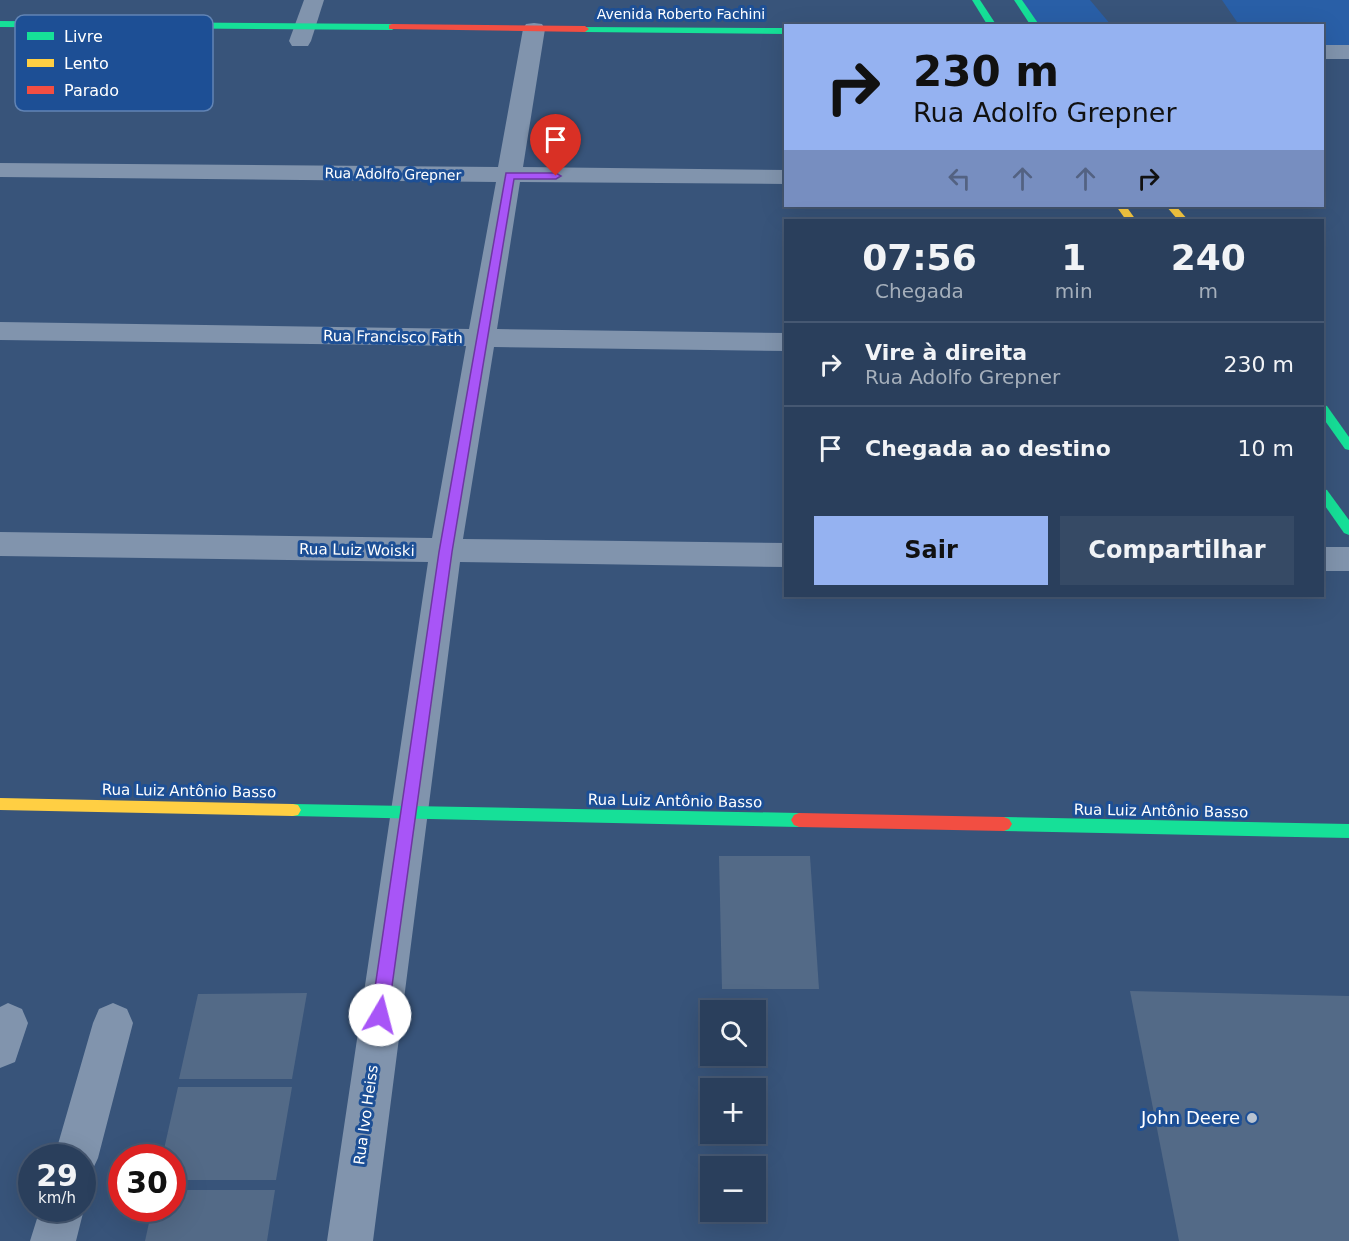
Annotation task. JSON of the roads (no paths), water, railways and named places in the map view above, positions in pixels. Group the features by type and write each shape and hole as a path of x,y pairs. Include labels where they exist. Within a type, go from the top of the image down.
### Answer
{"street":[{"path":"301,37 314,0"},
{"path":"976,0 992,24"},
{"path":"1018,0 1035,24"},
{"name":"Avenida Roberto Fachini","path":"0,24 15,25"},
{"name":"Avenida Roberto Fachini","path":"213,33 301,37 531,40 784,31"},
{"name":"Rua Ivo Heiss","path":"350,1241 407,812 445,552 510,176 531,40"},
{"path":"1324,52 1349,52"},
{"name":"Rua Adolfo Grepner","path":"0,170 784,177"},
{"path":"1173,207 1182,219"},
{"name":"Rua Francisco Fath","path":"0,331 784,342"},
{"path":"1324,411 1349,446"},
{"path":"1324,494 1349,530"},
{"name":"Rua Luiz Woiski","path":"0,544 784,555"},
{"path":"1324,559 1349,559"},
{"name":"Rua Luiz Antônio Basso","path":"0,804 1349,831"},
{"path":"80,1144 113,1023"},
{"path":"53,1241 58,1222"}],"place":[{"name":"John Deere","path":"1252,1118"}]}
